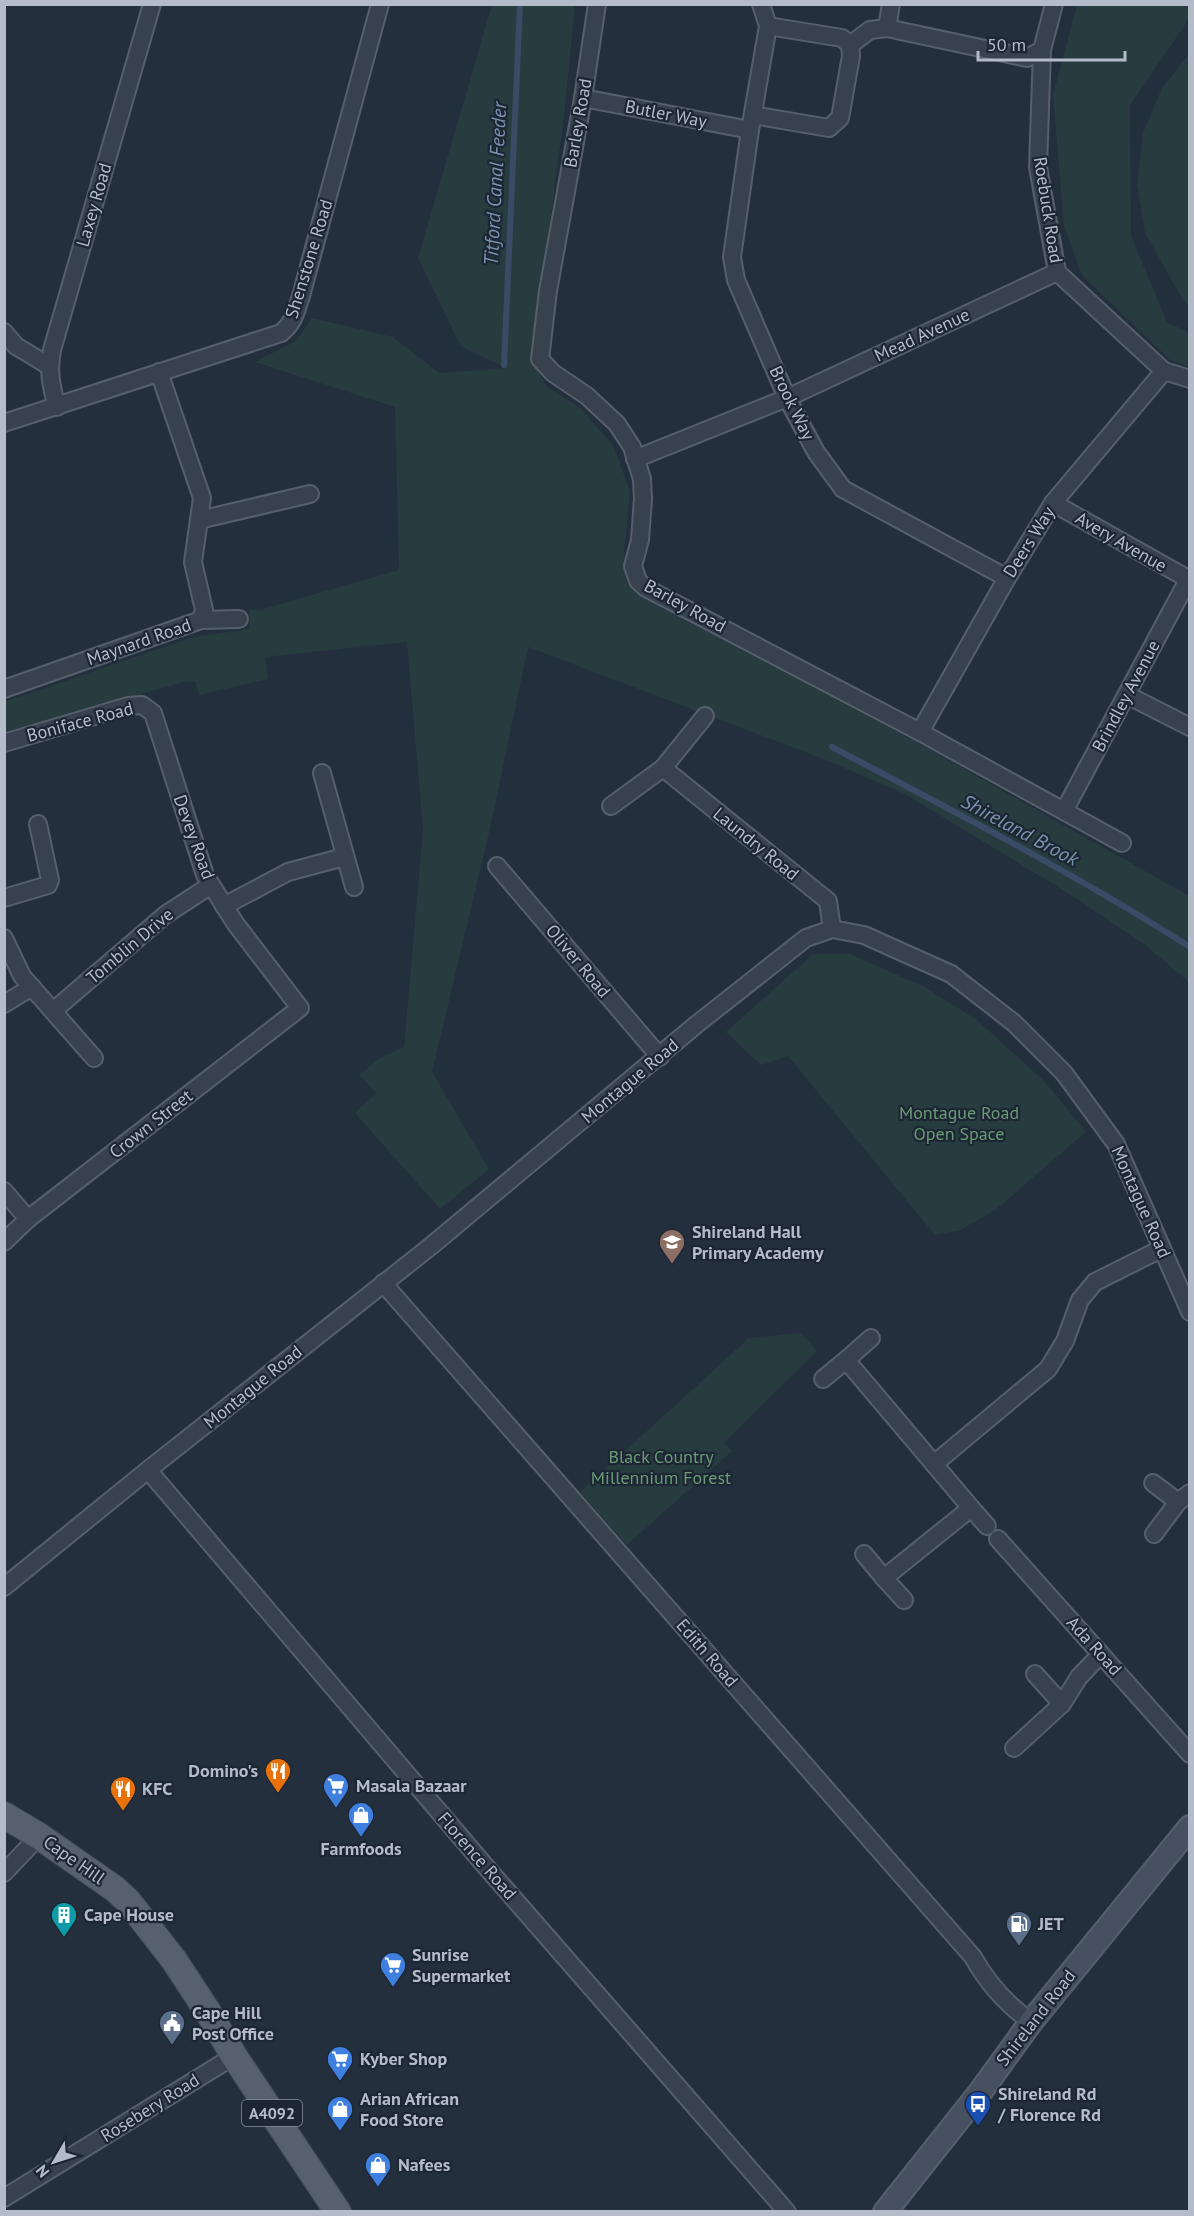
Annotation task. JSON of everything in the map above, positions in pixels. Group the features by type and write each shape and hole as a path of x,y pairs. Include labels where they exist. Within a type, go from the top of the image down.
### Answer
{"main road":[{"name":"Cape Hill","path":"4,1815 39,1836 115,1889 128,1901 174,1960 234,2056 338,2211"},
{"name":"Shireland Road","path":"885,2211 981,2091 1031,2022 1190,1827"}],"street":[{"name":"Laxey Road","path":"57,407 51,386 49,366 152,4"},
{"name":"Shenstone Road","path":"4,423 281,333 294,320 380,4"},
{"name":"Barley Road","path":"597,4 548,291 540,359 553,373 587,396 617,424 632,447 642,478 643,499 640,540 633,566 638,580 646,588 920,732 1122,843"},
{"path":"761,4 768,26 842,38 849,45 870,30 886,28 1027,58 1042,50"},
{"path":"886,28 891,4"},
{"name":"Roebuck Road","path":"1054,4 1042,50 1038,166 1057,272 1164,371"},
{"name":"Brook Way","path":"768,26 732,257 736,280 787,398 816,452 843,489 1007,578"},
{"name":"Butler Way","path":"582,98 752,122 829,128 840,118 851,56 849,45"},
{"name":"Mead Avenue","path":"636,459 787,398 1057,272"},
{"path":"4,332 16,346 49,366"},
{"path":"1164,371 1190,379"},
{"name":"Deers Way","path":"920,732 1007,578 1053,503 1164,371"},
{"name":"Maynard Road","path":"4,689 201,620 204,610 192,562 202,498 159,372"},
{"path":"199,520 310,494"},
{"name":"Avery Avenue","path":"1053,503 1189,580"},
{"name":"Brindley Avenue","path":"1064,811 1189,580"},
{"path":"201,620 239,619"},
{"path":"1127,695 1190,727"},
{"name":"Boniface Road","path":"4,743 128,706 142,705 153,713"},
{"name":"Devey Road","path":"153,713 205,875 224,906 300,1008"},
{"path":"611,806 663,768 705,716"},
{"name":"Laundry Road","path":"663,768 828,901 832,929"},
{"path":"322,773 354,887"},
{"path":"4,898 48,885 50,880 38,824"},
{"path":"224,906 288,872 344,857"},
{"name":"Oliver Road","path":"497,866 660,1057"},
{"name":"Tomblin Drive","path":"53,1011 165,915 211,885"},
{"name":"Montague Road","path":"4,1587 383,1283 660,1057 697,1024 807,938 832,929 864,935 951,974 1014,1023 1064,1073 1116,1144 1190,1312"},
{"path":"4,938 22,976 94,1058"},
{"path":"4,1004 32,987"},
{"name":"Crown Street","path":"4,1242 28,1219 300,1008"},
{"path":"4,1191 28,1219"},
{"path":"934,1464 1048,1368 1065,1341 1080,1300 1095,1282 1161,1249"},
{"name":"Edith Road","path":"383,1283 973,1957 985,1978 1010,2006 1031,2022"},
{"path":"824,1379 871,1338"},
{"path":"846,1360 987,1526"},
{"name":"Florence Road","path":"148,1470 480,1859 787,2211"},
{"path":"1153,1483 1184,1497 1154,1534"},
{"path":"884,1578 971,1508"},
{"name":"Ada Road","path":"998,1539 1190,1754"},
{"path":"864,1554 904,1600"},
{"path":"1014,1748 1062,1704 1079,1677 1101,1654"},
{"path":"1035,1674 1062,1704"},
{"path":"4,1873 39,1836"},
{"name":"Rosebery Road","path":"4,2198 234,2056"}],"green space":[{"path":"492,5 575,5 564,116 532,358 546,386 579,407 613,445 630,491 624,551 627,586 640,596 920,744 1189,896 1189,982 1145,945 1076,898 905,794 821,758 528,647 491,824 432,1072 489,1169 440,1209 355,1113 376,1093 359,1075 380,1058 404,1047 423,830 407,642 265,657 268,679 199,695 195,681 184,682 5,733 4,702 193,637 250,629 249,609 260,610 399,570 395,407 255,362 296,341 312,318 393,337 439,373 507,368 461,347 418,258"},
{"path":"1077,5 1189,5 1189,19 1130,105 1131,236 1167,322 1189,333 1189,367 1170,360 1082,275 1064,226 1053,95"},
{"path":"1189,54 1189,307 1145,233 1137,185 1143,133 1162,88"},
{"name":"Montague Road Open Space","path":"813,954 850,954 925,987 977,1020 1045,1082 1086,1132 994,1211 960,1230 935,1235 788,1056 761,1065 726,1032"},
{"name":"Black Country Millennium Forest","path":"801,1333 817,1351 724,1443 732,1451 627,1545 580,1492 749,1338"}],"waterway":[{"name":"Titford Canal Feeder","path":"504,365 520,4"},
{"name":"Shireland Brook","path":"832,747 1058,868 1190,947"}],"place":[{"name":"Shireland Hall Primary Academy","path":"672,1265"},
{"name":"Domino's","path":"278,1794"},
{"name":"Masala Bazaar","path":"336,1809"},
{"name":"KFC","path":"123,1812"},
{"name":"Farmfoods","path":"361,1838"},
{"name":"Cape House","path":"64,1938"},
{"name":"JET","path":"1019,1947"},
{"name":"Sunrise Supermarket","path":"393,1988"},
{"name":"Cape Hill Post Office","path":"172,2046"},
{"name":"Kyber Shop","path":"340,2082"},
{"name":"Shireland Rd / Florence Rd","path":"978,2127"},
{"name":"Arian African Food Store","path":"340,2132"},
{"name":"Nafees","path":"378,2188"}]}
